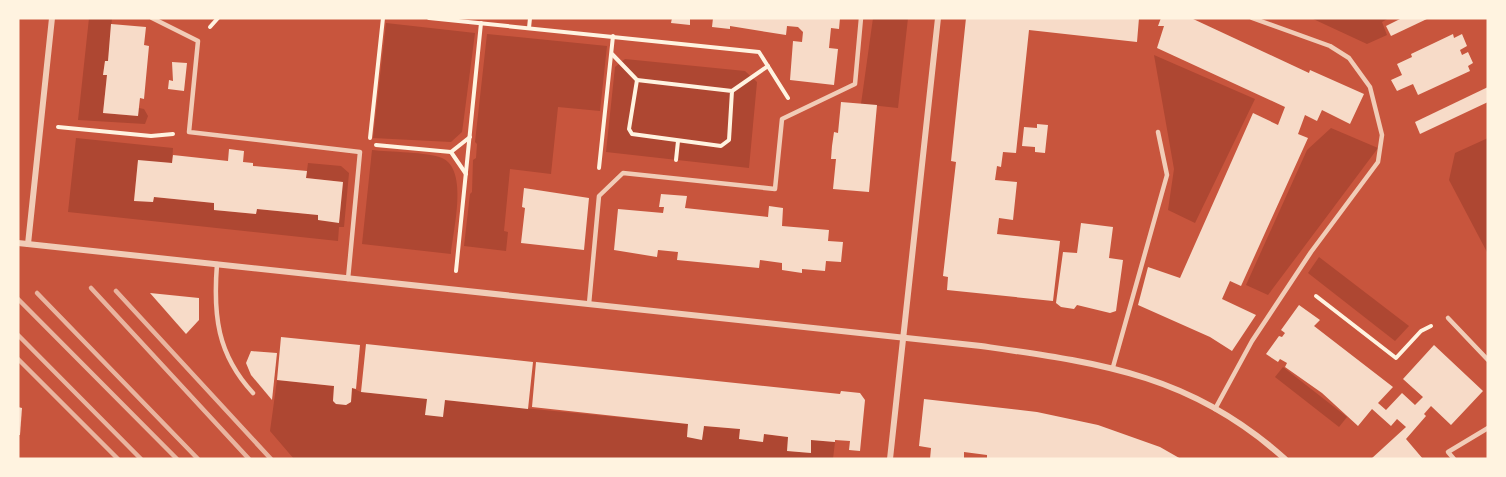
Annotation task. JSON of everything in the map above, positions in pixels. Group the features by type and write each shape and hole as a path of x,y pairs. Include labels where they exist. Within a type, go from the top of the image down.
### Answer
{"street":[{"path":"28,244 52,18"},
{"path":"890,459 938,18"},
{"path":"18,243 981,346 1113,367 1160,381 1215,409 1262,440 1285,459"}],"lane":[{"path":"152,18 198,41 189,132 360,152 348,279"},
{"path":"589,304 600,196 623,173 775,189 782,119 855,84 861,18"},
{"path":"1215,409 1252,341 1311,252 1378,162 1382,135 1370,87 1349,58 1330,46 1252,18"},
{"path":"1113,367 1167,175 1158,132"},
{"path":"217,264 214,300 219,336 239,378 253,393"},
{"path":"1448,318 1488,360"},
{"path":"1454,459 1448,452 1488,428"}],"path":[{"path":"383,18 369,144 451,152 470,137"},
{"path":"429,18 469,20 759,52 797,112"},
{"path":"529,28 530,18"},
{"path":"454,290 482,23"},
{"path":"600,196 598,187 614,36"},
{"path":"611,54 637,80 732,91 768,66"},
{"path":"637,80 629,129 632,134 721,146 729,140 732,91"},
{"path":"41,125 151,136 189,132"},
{"path":"451,152 466,174"},
{"path":"1316,296 1396,358 1421,331 1448,318"}],"shaded area":[{"path":"89,18 112,18 108,61 105,61 103,74 107,75 103,113 138,116 139,108 144,109 148,116 145,124 78,120"},
{"path":"873,18 908,18 898,108 861,104"},
{"path":"1311,18 1389,18 1382,22 1387,35 1367,44"},
{"path":"386,23 475,33 462,132 451,142 373,138"},
{"path":"487,34 607,46 600,111 558,107 551,174 510,169 504,231 508,232 506,251 464,246 472,192 473,160 476,158 477,144 475,142"},
{"path":"1154,55 1255,99 1195,223 1168,210 1174,169"},
{"path":"625,59 745,71 757,82 749,168 606,152 615,67"},
{"path":"1331,128 1378,148 1268,295 1246,285 1307,150"},
{"path":"76,138 173,148 172,163 138,161 134,200 153,202 154,197 214,203 214,210 256,214 257,209 318,215 318,220 339,222 343,182 306,178 308,163 341,166 349,173 344,227 339,227 338,241 68,212"},
{"path":"1488,138 1488,254 1449,180 1455,153"},
{"path":"372,150 428,154 442,158 450,165 457,187 451,254 362,244"},
{"path":"1319,257 1409,326 1395,341 1308,273"},
{"path":"1283,367 1347,417 1339,427 1275,377"},
{"path":"277,380 334,386 333,401 346,405 351,402 352,388 361,392 688,424 687,437 702,439 704,426 740,429 739,439 763,442 764,434 788,437 788,451 810,453 811,440 835,442 833,459 294,459 270,431"}],"building":[{"path":"672,18 690,18 690,25 671,23"},
{"path":"713,18 840,18 839,29 831,28 829,48 838,49 834,85 790,80 793,41 802,42 803,32 798,27 787,26 786,35 730,26 730,29 712,27"},
{"path":"966,18 1139,18 1137,42 1029,30 1016,153 1003,152 1001,167 997,166 995,180 1017,182 1013,220 999,218 997,234 1060,241 1053,301 947,290 948,277 943,276 956,162 951,161"},
{"path":"1161,18 1191,18 1309,73 1310,70 1364,94 1350,124 1322,110 1317,121 1305,115 1298,134 1308,138 1241,286 1230,281 1222,299 1256,315 1232,351 1210,337 1138,305 1148,267 1180,278 1253,113 1278,125 1285,107 1157,48 1164,26 1158,26"},
{"path":"1402,18 1429,18 1391,36 1386,26"},
{"path":"111,24 146,27 144,45 149,46 144,99 140,98 138,116 103,113 107,75 103,75 105,61 108,61"},
{"path":"1453,34 1454,38 1462,34 1467,46 1460,50 1462,55 1468,52 1473,63 1468,66 1470,71 1418,95 1413,84 1397,91 1391,80 1402,75 1397,64 1412,57 1411,54"},
{"path":"172,62 187,63 184,91 168,89 169,80 173,81"},
{"path":"1488,87 1488,102 1420,134 1415,122"},
{"path":"841,102 877,105 869,192 833,189 836,159 831,159 832,146 834,132 838,133"},
{"path":"1037,124 1048,125 1045,153 1035,152 1035,147 1022,146 1024,127 1037,128"},
{"path":"229,149 244,151 243,162 253,163 253,166 307,171 306,178 343,182 339,223 318,220 318,215 257,209 256,214 214,210 214,203 154,197 153,202 134,201 138,160 172,163 173,155 228,161"},
{"path":"524,188 589,198 584,250 521,243 525,208 522,207"},
{"path":"661,194 687,196 685,208 768,217 769,206 783,208 782,226 829,230 828,241 843,242 841,262 826,261 825,271 802,269 802,273 782,270 782,263 760,260 759,268 677,260 678,252 658,250 657,257 614,250 618,209 663,213 664,207 659,207"},
{"path":"1081,223 1113,227 1109,258 1123,260 1116,311 1110,313 1077,305 1074,309 1061,307 1056,303 1063,252 1077,253"},
{"path":"150,293 199,298 199,320 186,334"},
{"path":"1299,305 1320,320 1314,326 1393,387 1378,403 1386,410 1402,393 1415,405 1423,397 1403,379 1434,345 1483,391 1451,425 1431,406 1424,414 1426,416 1406,439 1423,459 1371,459 1406,427 1397,419 1391,426 1372,409 1358,426 1322,393 1285,367 1287,363 1280,359 1278,362 1266,354 1279,336 1282,337 1285,333 1281,330"},
{"path":"281,337 360,345 356,389 352,388 351,402 346,405 336,404 333,401 334,386 277,380"},
{"path":"366,344 533,362 528,409 445,400 443,417 425,415 427,399 361,392"},
{"path":"251,351 277,353 272,400 251,375 246,363"},
{"path":"536,362 840,394 841,391 860,393 865,400 860,451 849,450 850,441 811,440 811,453 787,451 788,437 764,434 763,442 739,439 740,429 704,426 702,440 687,437 688,424 532,407"},
{"path":"924,399 1037,412 1098,425 1160,447 1181,459 987,459 987,455 964,452 964,459 930,459 931,448 919,446"},
{"path":"18,407 22,408 20,435 18,435"}],"railway":[{"path":"91,288 249,459"},
{"path":"116,291 271,459"},
{"path":"37,293 198,459"},
{"path":"18,299 177,459"},
{"path":"18,335 141,459"},
{"path":"18,359 118,459"}]}
